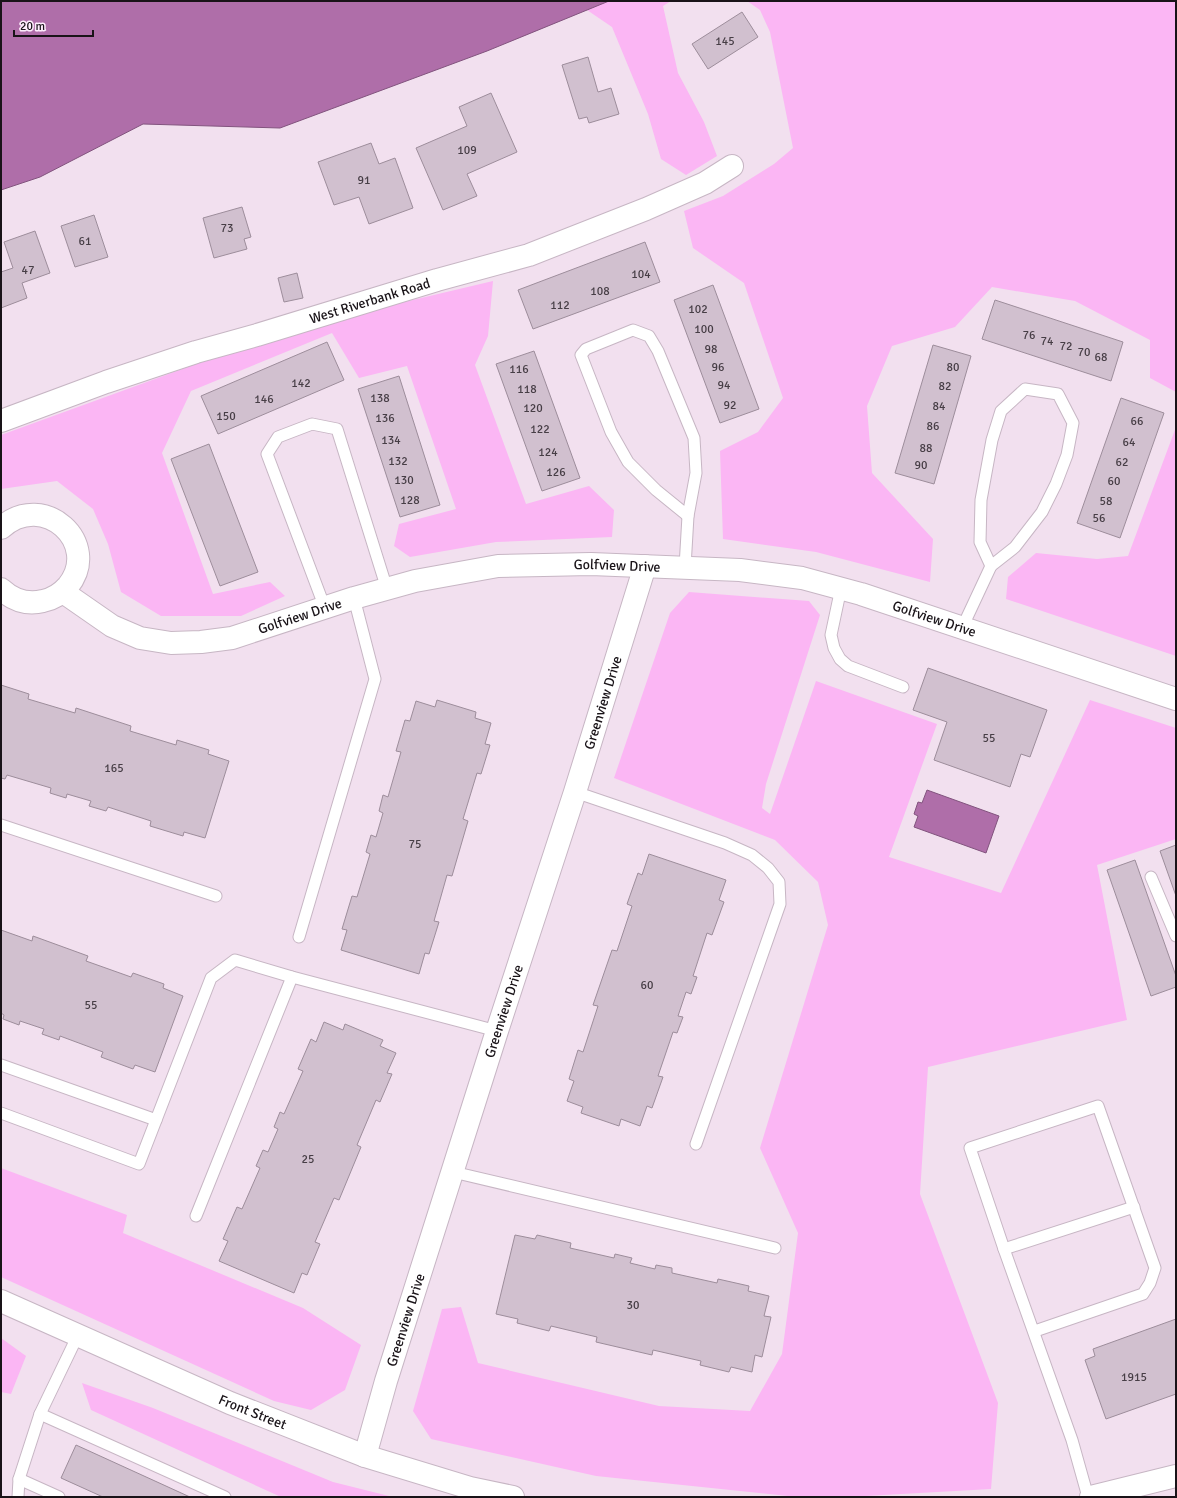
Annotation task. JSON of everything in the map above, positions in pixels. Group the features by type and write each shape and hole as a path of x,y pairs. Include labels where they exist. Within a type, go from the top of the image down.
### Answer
{"street":[{"name":"West Riverbank Road","path":"1,421 106,382 196,352 258,335 437,280 529,255 646,209 705,183 732,166"},
{"path":"1,528 9,520 23,515 38,514 52,518 64,526 73,538 77,552 77,567 72,581 63,592 50,600 36,603 21,602 8,595 1,589"},
{"name":"Golfview Drive","path":"63,592 112,626 140,638 171,643 201,642 232,638 354,598 415,581 498,566 591,564 740,570 802,578 841,588 1176,699"},
{"name":"Greenview Drive","path":"365,1456 386,1381 497,1031 575,792 645,566"},
{"name":"Front Street","path":"1,1301 230,1403 365,1456 470,1488 514,1497"},
{"path":"1090,1497 1176,1476"}],"lane":[{"path":"685,567 688,516 696,473 694,438 658,351 648,336 633,330 586,348 581,355 598,403 611,432 628,462 656,490 688,516"},
{"path":"962,628 991,566 1015,547 1042,512 1062,470 1067,455 1073,423 1058,394 1025,389 1002,410 992,440 980,500 980,542 991,566"},
{"path":"325,608 267,454 278,437 312,424 337,429 387,589"},
{"path":"841,588 831,635 837,654 848,666 903,687"},
{"path":"300,937 375,679 354,598"},
{"path":"575,792 725,843 752,855 768,868 779,882 780,904 696,1144"},
{"path":"1,825 216,896"},
{"path":"1151,877 1176,936"},
{"path":"1,1113 139,1164 211,978 235,960 292,977 497,1031"},
{"path":"196,1216 292,977"},
{"path":"1,1066 156,1120"},
{"path":"1035,1331 1143,1294 1150,1283 1155,1268 1098,1106 970,1148 1004,1249 1035,1331 1090,1497"},
{"path":"453,1172 775,1248"},
{"path":"1004,1249 1134,1207"},
{"path":"18,1497 19,1479 40,1414 78,1336"},
{"path":"40,1414 225,1497"},
{"path":"19,1479 59,1497"}],"shaded area":[{"path":"1,1 609,1 487,51 280,128 143,124 40,177 1,190"},
{"path":"609,1 671,1 663,6 678,73 704,122 717,156 686,175 661,159 648,114 612,27 587,10"},
{"path":"747,1 1176,1 1176,392 1150,378 1150,340 1075,301 992,287 955,327 892,346 867,406 872,473 933,539 930,582 816,552 723,539 720,451 758,432 783,398 744,283 693,248 684,211 723,196 774,164 793,148 770,32 760,10"},
{"path":"493,281 488,336 475,365 526,504 589,486 614,510 612,537 496,542 410,557 394,546 399,524 456,509 407,366 359,378 332,333 191,391 162,453 213,594 270,582 285,596 241,616 161,616 121,592 108,544 93,509 57,481 1,489 1,435 210,359 379,308"},
{"path":"1176,427 1176,656 1006,599 1008,577 1036,553 1097,559 1128,556"},
{"path":"689,592 809,601 820,615 766,784 762,808 770,814 816,681 937,724 889,857 1001,893 1090,700 1176,728 1176,839 1097,865 1127,1020 928,1067 920,1194 998,1403 991,1489 848,1497 797,1497 596,1476 431,1439 413,1411 442,1309 461,1307 478,1363 659,1406 750,1411 782,1354 798,1233 760,1148 828,925 818,882 775,840 614,778 670,613"},
{"path":"927,790 999,816 986,853 914,827 918,816 914,814 918,802 922,803"},
{"path":"1,1168 127,1215 123,1233 303,1308 361,1345 345,1390 311,1410 274,1401 1,1277"},
{"path":"1,1338 26,1356 11,1394 1,1392"},
{"path":"82,1383 153,1408 333,1482 393,1497 281,1497 91,1410"}],"building":[{"path":"742,12 758,37 708,69 692,44"},
{"path":"588,57 598,92 611,88 619,114 589,123 587,117 579,119 562,65"},
{"path":"491,93 517,152 467,174 477,196 443,210 416,148 467,126 459,107"},
{"path":"371,143 379,164 395,158 413,208 369,224 359,197 334,205 318,162"},
{"path":"242,207 251,237 244,239 247,249 214,258 203,218"},
{"path":"94,215 108,257 75,267 61,226"},
{"path":"35,231 50,273 22,283 27,298 1,308 1,272 13,268 4,242"},
{"path":"645,242 660,282 533,329 518,290"},
{"path":"297,273 303,298 284,302 278,278"},
{"path":"713,285 759,409 720,423 674,300"},
{"path":"995,300 1123,342 1111,381 982,339"},
{"path":"327,342 344,380 218,434 201,396"},
{"path":"933,345 971,356 934,484 895,473"},
{"path":"534,351 580,478 542,491 496,364"},
{"path":"399,376 440,505 400,517 358,389"},
{"path":"1121,398 1164,413 1120,538 1077,523"},
{"path":"209,444 258,572 220,586 171,459"},
{"path":"928,668 1047,710 1030,757 1021,754 1010,787 934,760 947,722 913,710"},
{"path":"1,685 29,694 28,699 75,713 76,708 131,726 130,731 176,745 177,740 209,750 208,754 229,761 205,838 184,832 183,836 150,826 151,821 108,807 106,811 89,806 91,801 67,794 66,798 50,793 51,788 7,775 5,779 1,778"},
{"path":"437,700 476,712 475,718 491,723 485,744 490,745 481,774 477,773 463,819 468,821 452,876 447,875 434,921 439,922 429,954 425,953 419,974 341,950 347,930 342,929 352,896 357,897 370,854 366,852 371,835 376,837 383,813 379,811 383,795 388,797 401,752 396,751 405,720 410,721 416,701 435,707"},
{"path":"1176,845 1176,896 1160,851"},
{"path":"649,854 726,880 719,900 724,902 712,935 707,933 693,976 697,977 691,994 686,992 678,1016 683,1017 677,1033 673,1032 658,1076 663,1077 652,1108 647,1106 640,1126 621,1119 619,1126 581,1113 583,1107 567,1101 574,1081 569,1079 578,1050 583,1052 598,1006 593,1005 612,950 617,951 632,906 627,904 638,873 642,875"},
{"path":"1135,860 1176,976 1176,987 1151,996 1107,870"},
{"path":"1,930 32,941 33,936 88,956 86,961 131,977 133,973 164,984 163,988 183,996 155,1072 135,1065 133,1069 101,1057 103,1052 60,1036 59,1040 42,1034 44,1029 20,1021 19,1025 3,1019 4,1015 1,1013"},
{"path":"324,1022 343,1030 345,1024 383,1040 380,1046 396,1053 387,1073 392,1074 380,1102 376,1100 357,1145 361,1147 339,1200 334,1198 315,1242 320,1244 307,1275 302,1273 294,1293 219,1261 228,1241 223,1239 237,1207 242,1209 260,1168 256,1166 263,1150 268,1152 278,1129 274,1127 280,1112 284,1114 303,1071 298,1069 311,1039 316,1042"},
{"path":"515,1235 535,1239 537,1235 571,1243 570,1248 614,1258 615,1254 632,1258 630,1263 655,1269 656,1265 672,1268 672,1273 717,1283 718,1279 749,1286 748,1291 769,1296 764,1316 771,1317 762,1357 755,1355 752,1372 731,1367 729,1372 700,1365 701,1361 653,1350 652,1355 596,1342 597,1337 551,1326 549,1331 517,1323 518,1319 496,1314"},
{"path":"1176,1319 1176,1394 1106,1419 1085,1360 1095,1356 1093,1349"},
{"path":"76,1445 190,1497 103,1497 61,1478"}]}
